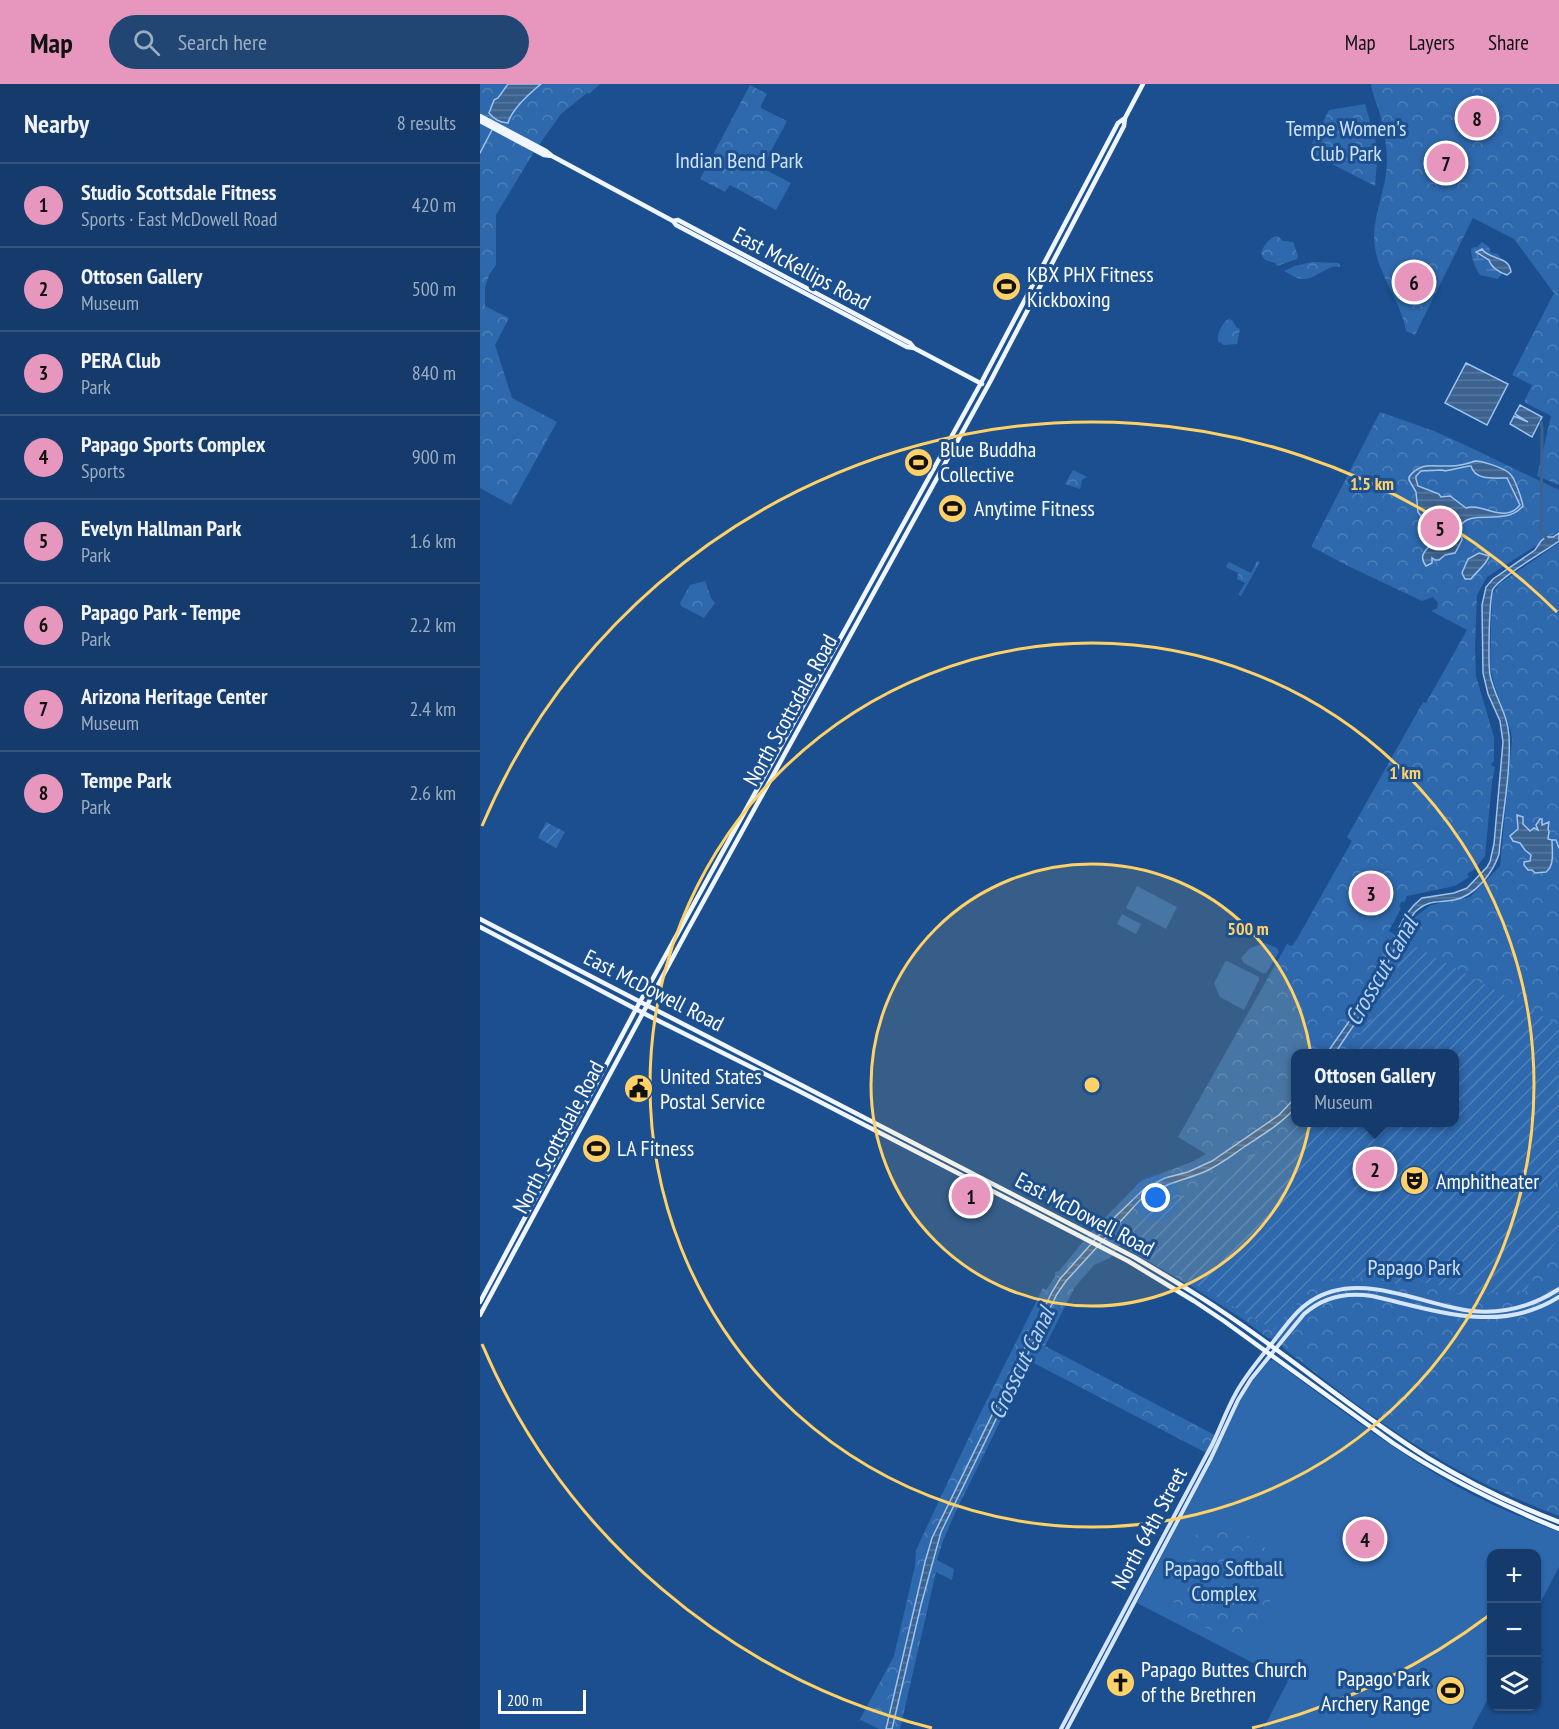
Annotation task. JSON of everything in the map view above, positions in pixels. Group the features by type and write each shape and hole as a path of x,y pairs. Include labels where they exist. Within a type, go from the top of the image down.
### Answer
{"main road":[{"name":"North Scottsdale Road","path":"480,1315 987,386 1124,126 1125,118 1143,84"},
{"name":"East McKellips Road","path":"480,116 544,155 552,156 673,221 676,225 907,347 914,348 987,386"},
{"name":"North Scottsdale Road","path":"480,1302 636,1009 981,383 1118,123 1125,118"},
{"name":"East McKellips Road","path":"480,121 494,126"},
{"name":"East McDowell Road","path":"480,919 1158,1271 1211,1304 1428,1458 1488,1490 1559,1522"},
{"name":"East McDowell Road","path":"480,927 1128,1262 1179,1292 1393,1443 1436,1470 1497,1502 1559,1529"},
{"path":"715,1049 719,1043"},
{"path":"868,1127 871,1121"},
{"path":"897,1142 900,1136"},
{"path":"1004,1198 1007,1191"},
{"path":"1158,1271 1179,1292 1187,1293 1211,1304"},
{"path":"1273,1347 1303,1307 1319,1296 1340,1289 1352,1287 1370,1289 1467,1310 1501,1311 1540,1300 1559,1289"},
{"path":"1273,1347 1309,1310 1326,1300 1340,1296 1352,1294 1372,1296 1462,1316 1482,1318 1509,1316 1529,1311 1559,1297"},
{"name":"North 64th Street","path":"1067,1729 1211,1458 1242,1382 1273,1347"},
{"name":"North 64th Street","path":"1061,1729 1230,1410"}],"green space":[{"path":"480,84 600,84 561,114 534,152 496,215 496,265 489,275 485,288 485,306 509,318 495,345 512,398 557,422 511,505 480,488"},
{"path":"1371,84 1559,84 1559,485 1537,476 1551,416 1524,402 1532,385 1512,375 1554,293 1514,239 1473,218 1415,335 1406,331 1375,248 1375,226 1387,161 1383,129"},
{"name":"Indian Bend Park","path":"750,85 767,94 761,108 787,121 762,168 791,183 776,210 730,185 725,192 700,179"},
{"name":"Tempe Women's Club Park","path":"1365,104 1378,150 1375,186 1308,152 1329,110"},
{"path":"1278,236 1283,241 1293,242 1298,256 1297,259 1277,266 1265,259 1261,253 1267,242"},
{"path":"1482,242 1489,247 1491,253 1498,254 1500,258 1478,255 1489,260 1502,274 1498,279 1480,275 1475,266 1471,249"},
{"path":"1312,262 1339,263 1340,267 1331,268 1308,279 1295,277 1284,271 1295,266"},
{"path":"1229,319 1240,329 1237,344 1224,345 1218,341 1218,335 1222,325"},
{"name":"Papago Park","path":"1380,412 1434,431 1559,490 1559,531 1487,577 1477,595 1476,676 1494,737 1494,761 1491,764 1495,767 1485,856 1475,869 1467,874 1469,877 1455,886 1407,896 1404,903 1402,901 1399,906 1401,908 1389,931 1404,940 1416,916 1431,905 1470,897 1500,866 1512,740 1490,666 1492,595 1499,584 1559,543 1559,1516 1490,1486 1440,1460 1370,1414 1282,1345 1191,1286 1120,1245 1110,1258 1094,1265 1075,1287 1045,1346 1213,1434 1222,1441 1214,1457 1030,1361 943,1541 937,1560 954,1569 952,1580 936,1572 900,1729 879,1729 859,1721 894,1656 915,1566 916,1550 977,1420 1043,1288 1046,1290 1055,1277 1055,1272 1059,1271 1091,1232 1141,1181 1194,1161 1206,1154 1178,1137 1287,944 1292,946 1297,939 1352,841 1347,837 1423,702 1426,703 1467,630 1431,611 1437,608 1438,603 1433,597 1422,601 1312,547"},
{"path":"1073,470 1087,477 1082,480 1080,489 1065,484"},
{"path":"1257,561 1260,562 1241,596 1238,595 1245,583 1237,579 1238,573 1226,567 1229,562 1251,573"},
{"path":"705,581 715,603 704,618 681,606 680,603 690,585"},
{"path":"546,822 565,832 556,848 538,838"},
{"path":"1137,886 1177,907 1166,929 1126,908"},
{"path":"1122,914 1141,924 1136,934 1117,924"},
{"path":"1265,943 1277,948 1279,952 1264,974 1244,963 1241,958 1250,948"},
{"path":"1411,944 1559,1025 1559,1178 1546,1201 1559,1212 1559,1238 1543,1259 1525,1292 1462,1295 1436,1284 1428,1284 1416,1277 1412,1277 1401,1285 1370,1278 1320,1279 1274,1330 1122,1242 1154,1207 1199,1191 1208,1182 1279,1139 1292,1127 1459,1127 1459,1049 1352,1049 1365,1026 1377,1013 1383,992 1392,979 1401,958"},
{"path":"1227,961 1259,977 1244,1010 1220,997 1214,983"},
{"path":"1273,1360 1434,1473 1483,1500 1559,1532 1559,1567 1541,1601 1541,1549 1487,1549 1487,1701 1472,1729 1263,1729 1288,1681 1137,1603 1214,1457 1240,1399 1269,1361"},
{"name":"Papago Softball Complex","path":"1220,1527 1240,1532 1260,1543 1274,1559 1277,1569 1277,1587 1262,1616 1255,1624 1240,1633 1222,1633 1200,1625 1180,1611 1171,1595 1172,1576 1188,1543 1196,1534"}],"water":[{"path":"508,84 541,84 517,107 508,123 497,120 489,113 494,100"},
{"path":"1482,249 1485,253 1507,263 1511,272 1507,275 1496,269 1489,260 1476,252"},
{"path":"1466,363 1508,384 1487,425 1445,403"},
{"path":"1520,405 1542,417 1532,437 1510,424 1514,416 1528,422 1515,414"},
{"path":"1475,461 1499,467 1508,472 1514,481 1523,506 1507,516 1479,517 1465,521 1460,527 1462,540 1455,553 1445,555 1439,560 1432,558 1432,563 1426,566 1423,561 1424,553 1435,536 1418,512 1416,492 1409,477 1423,467 1456,466","holes":["1471,466 1473,471 1481,476 1507,478 1520,505 1514,511 1507,513 1466,508 1450,496 1441,497 1439,494 1418,486 1416,476 1421,471 1445,471"]},
{"name":"Crosscut Canal","path":"1559,533 1559,541 1523,564 1493,589 1489,631 1490,675 1506,720 1509,736 1508,780 1499,854 1496,861 1488,876 1469,894 1454,900 1429,903 1415,912 1366,1007 1338,1049 1330,1049 1362,1003 1405,916 1414,905 1422,898 1454,893 1467,888 1490,862 1494,844 1503,742 1500,721 1488,694 1483,673 1482,605 1486,587 1493,579 1535,550 1546,537 1553,537"},
{"path":"1479,553 1489,556 1488,559 1471,579 1465,579 1462,573 1468,559"},
{"path":"1517,815 1523,817 1523,824 1530,831 1534,828 1538,830 1536,825 1540,819 1542,819 1542,825 1549,822 1548,839 1552,840 1552,858 1551,866 1546,872 1535,873 1524,865 1524,862 1530,861 1531,855 1510,836 1518,829"},
{"name":"Crosscut Canal","path":"1291,1102 1291,1112 1284,1119 1224,1161 1204,1172 1154,1191 1140,1200 1066,1281 1057,1294 941,1532 892,1729 886,1729 932,1538 1060,1279 1116,1216 1144,1189 1165,1178 1188,1172 1212,1161 1279,1115"}],"waterway":[{"path":"480,153 492,130"},
{"path":"1541,422 1542,429"},
{"path":"1542,431 1541,533 1547,539"},
{"path":"1552,840 1556,840 1559,848"}],"place":[{"name":"Tempe Park","path":"1477,118"},
{"name":"Arizona Heritage Center","path":"1446,163"},
{"name":"Papago Park - Tempe","path":"1414,282"},
{"name":"KBX PHX Fitness Kickboxing","path":"1006,287"},
{"name":"Blue Buddha Collective","path":"919,462"},
{"name":"Anytime Fitness","path":"953,508"},
{"name":"Evelyn Hallman Park","path":"1440,528"},
{"name":"PERA Club","path":"1371,893"},
{"name":"United States Postal Service","path":"639,1089"},
{"name":"LA Fitness","path":"596,1148"},
{"name":"Ottosen Gallery","path":"1375,1169"},
{"name":"Amphitheater","path":"1415,1181"},
{"name":"Studio Scottsdale Fitness","path":"971,1196"},
{"name":"Papago Sports Complex","path":"1365,1539"},
{"name":"Papago Buttes Church of the Brethren","path":"1120,1682"},
{"name":"Papago Park Archery Range","path":"1451,1691"}]}
